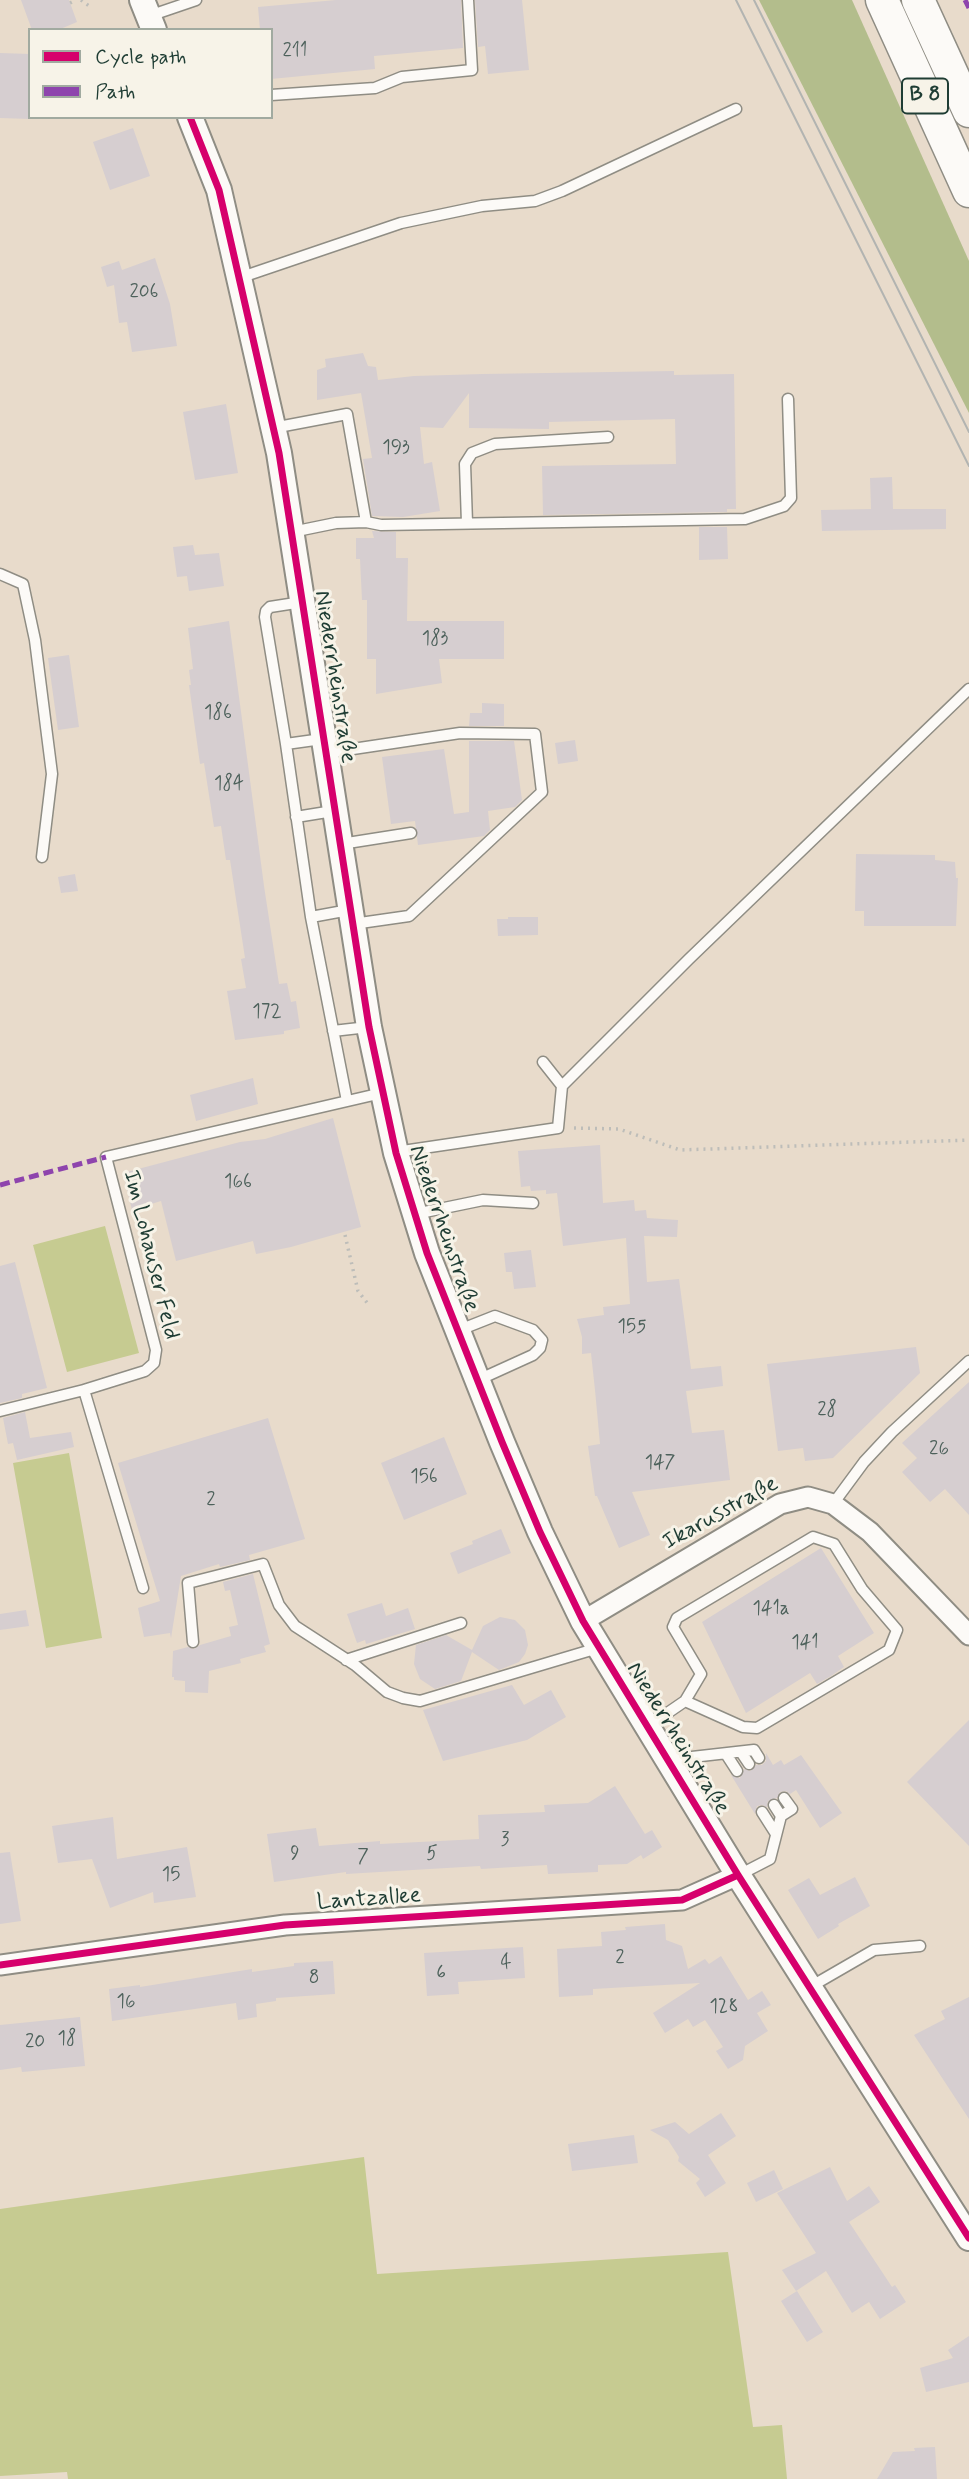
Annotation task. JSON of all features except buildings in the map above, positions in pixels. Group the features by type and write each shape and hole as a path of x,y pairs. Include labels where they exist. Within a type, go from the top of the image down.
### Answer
{"main road":[{"name":"B 8","path":"882,0 969,191"},
{"name":"B 8","path":"918,0 969,111"}],"street":[{"name":"Niederrheinstraße","path":"191,119 219,190 273,428 369,1027 396,1153 427,1253 540,1532 583,1622 738,1875 969,2238"},
{"name":"Ikarusstraße","path":"583,1622 780,1504 808,1497 833,1504 870,1532 969,1634"},
{"name":"Lantzallee","path":"0,1965 285,1925 682,1900 738,1875"}],"lane":[{"path":"149,15 196,0"},
{"path":"273,95 375,88 402,77 472,70 468,0"},
{"path":"239,278 401,223 482,206 535,201 736,110"},
{"path":"291,532 335,523 366,522 381,525 745,519 784,506 791,498 788,399"},
{"path":"273,428 346,414 366,522"},
{"path":"467,523 465,464 472,453 495,444 608,437"},
{"path":"0,574 23,584 35,640 51,774 42,857"},
{"path":"302,602 270,607 266,611 312,917 347,1101"},
{"path":"396,1153 558,1128 562,1086 688,959 969,689"},
{"path":"286,744 325,746 460,733 535,734 542,792 409,916 312,917"},
{"path":"296,817 335,810"},
{"path":"340,844 411,833"},
{"path":"334,1031 369,1027"},
{"path":"543,1062 562,1086"},
{"name":"Im Lohauser Feld","path":"84,1390 145,1371 154,1363 156,1350 106,1157 382,1093"},
{"path":"415,1214 483,1200 533,1203"},
{"path":"457,1331 495,1316 533,1330 541,1340 540,1348 533,1355 477,1381"},
{"path":"833,1504 864,1462 892,1432 969,1362"},
{"path":"0,1411 84,1390 143,1588"},
{"path":"647,1727 685,1701 701,1674 673,1627 677,1618 813,1537 835,1544 863,1589 897,1630 890,1650 757,1728 743,1727 685,1701"},
{"path":"192,1642 188,1583 263,1564 279,1605 295,1626 346,1660 387,1692 403,1698 420,1701 599,1648"},
{"path":"346,1660 461,1623"},
{"path":"670,1765 683,1758 754,1750 759,1758"},
{"path":"741,1752 749,1764"},
{"path":"726,1754 737,1771"},
{"path":"738,1875 770,1859 781,1816 792,1809 784,1798"},
{"path":"774,1805 781,1816"},
{"path":"762,1812 776,1834"},
{"path":"810,1988 874,1950 920,1946"}],"path":[{"path":"70,3 79,0 92,8"},
{"path":"558,1128 619,1129 680,1150 969,1140"},
{"path":"345,1235 358,1291 368,1304"}],"green space":[{"path":"759,0 852,0 969,261 969,413"},
{"path":"105,1226 139,1353 67,1372 33,1245"},
{"path":"69,1453 102,1638 46,1648 13,1463"},
{"path":"364,2157 377,2274 728,2252 753,2427 782,2425 787,2479 68,2479 67,2472 0,2476 0,2209"}],"tram line":[{"path":"736,0 969,466"},
{"path":"754,0 969,432"}],"marked path":[{"path":"965,0 969,8"},
{"path":"0,1185 106,1157"}],"cycle path":[{"path":"191,119 219,190 279,453 369,1027 396,1153 427,1253 540,1532 583,1621 738,1875 969,2238"},
{"path":"0,1965 285,1925 682,1900 738,1875"}]}
